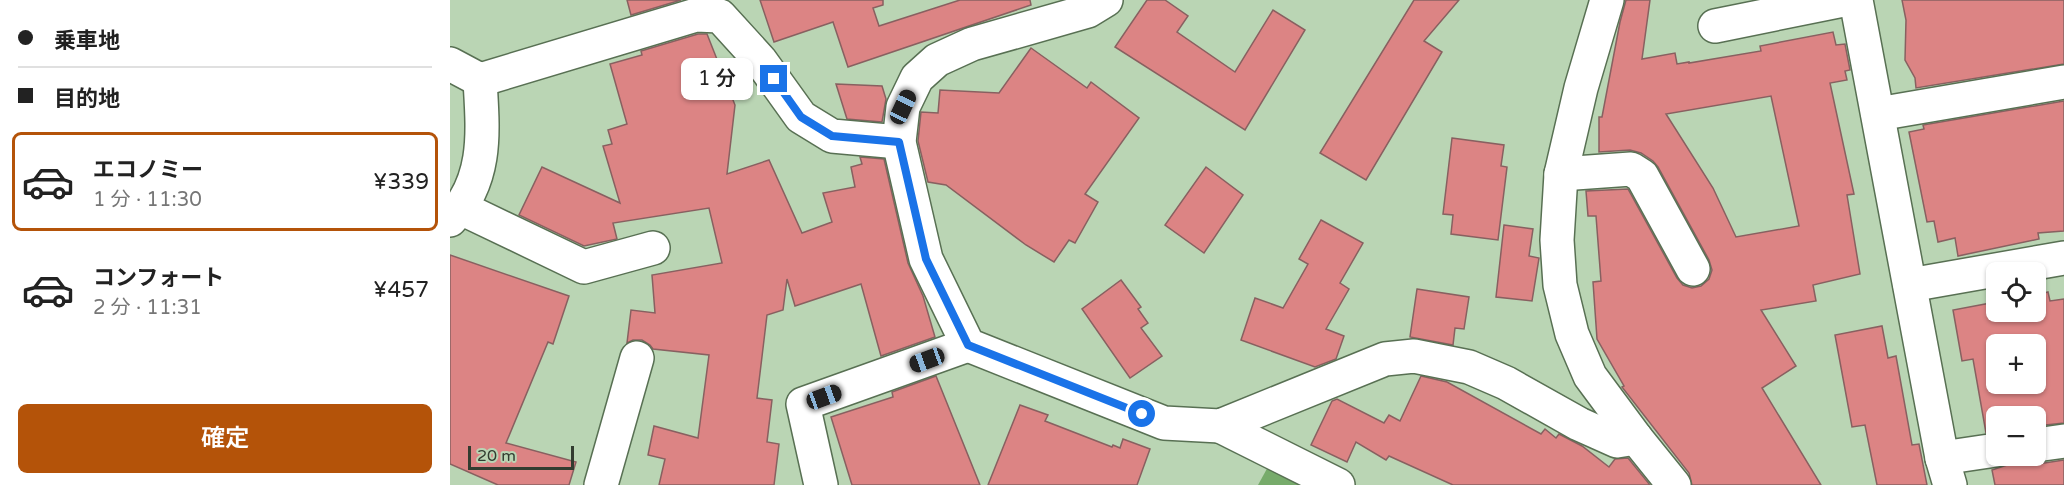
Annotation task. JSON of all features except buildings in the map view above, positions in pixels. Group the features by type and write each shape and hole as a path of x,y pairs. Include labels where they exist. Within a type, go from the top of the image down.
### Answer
{"street":[{"path":"968,345 926,259 899,142 903,107 917,78 937,60 972,44 1088,11 1106,0"},
{"path":"1607,0 1581,88 1561,174 1557,240 1560,285 1572,334 1590,376 1674,485"},
{"path":"1715,26 1843,0"},
{"path":"1856,0 1946,471 1986,454"},
{"path":"450,64 480,80 696,15 720,16 760,60 801,117 832,136 899,142"},
{"path":"480,80 483,128 478,174 456,214 584,267 653,248"},
{"path":"1878,114 2064,82"},
{"path":"1561,174 1630,169 1642,176 1693,269"},
{"path":"1910,285 2064,258"},
{"path":"821,485 803,404 968,345 1164,423 1220,426 1338,485"},
{"path":"1220,426 1385,359 1414,356 1469,367 1506,383 1580,424 1617,441 1636,438"},
{"path":"601,485 637,358"},
{"path":"2046,444 2064,441"}],"green space":[{"path":"1269,465 1310,485 1258,485"}],"route":[{"path":"774,79 801,117 832,136 899,142 926,259 968,345 1142,414"}]}
